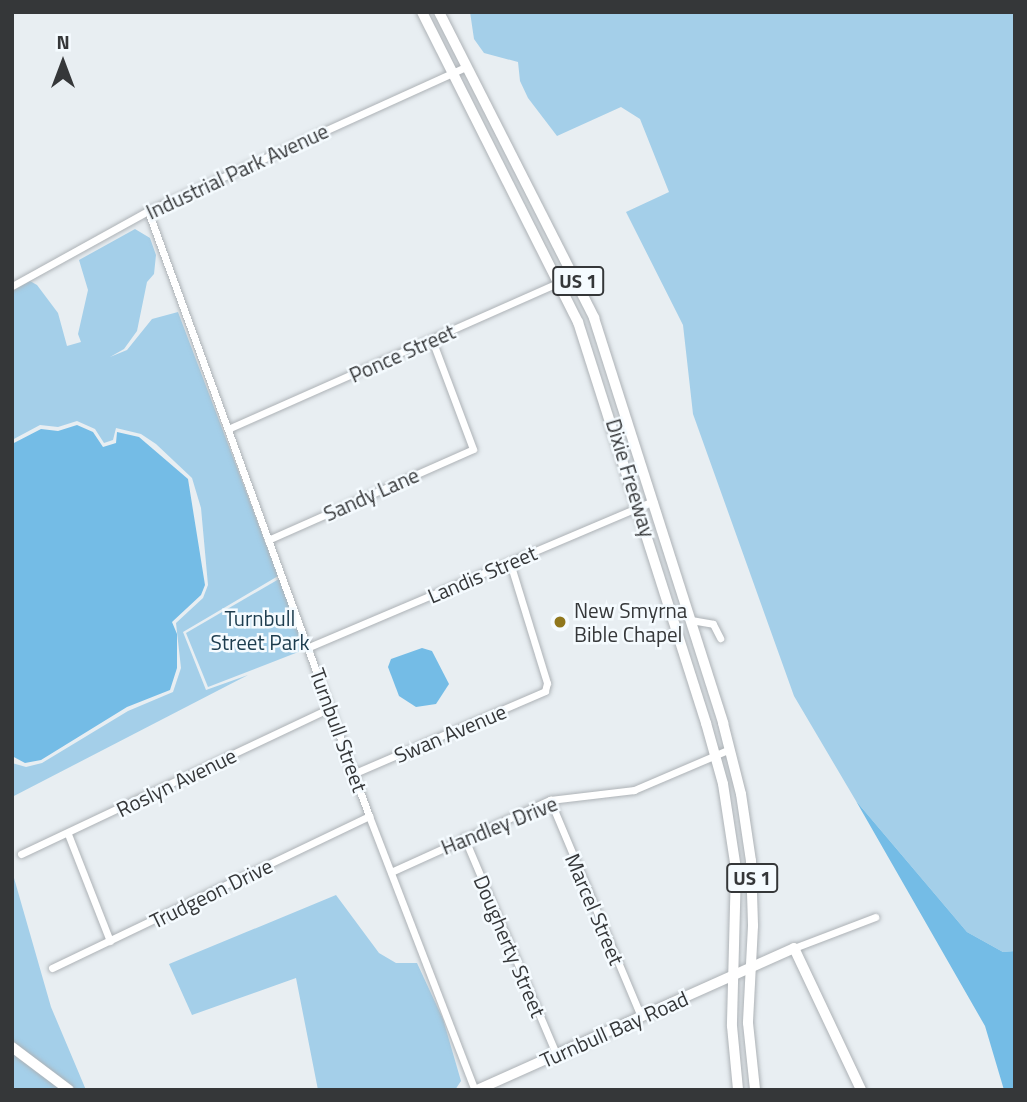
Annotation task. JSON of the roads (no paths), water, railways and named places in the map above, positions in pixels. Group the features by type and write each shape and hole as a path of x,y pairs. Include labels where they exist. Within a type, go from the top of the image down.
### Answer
{"main road":[{"name":"Dixie Freeway","path":"422,12 561,282 603,389 716,755 736,869 735,974"},
{"name":"Dixie Freeway","path":"439,12 575,275 618,384 730,749 751,861 751,967"},
{"name":"US 1","path":"751,967 748,1030 754,1090"},
{"name":"US 1","path":"735,974 732,1044 738,1090"}],"street":[{"name":"Industrial Park Avenue","path":"12,286 148,211 467,66"},
{"name":"Turnbull Street","path":"148,211 369,816 476,1090"},
{"name":"Ponce Street","path":"228,429 575,275"},
{"name":"Sandy Lane","path":"268,540 474,449 432,340"},
{"name":"Landis Street","path":"309,647 654,501"},
{"name":"Swan Avenue","path":"355,773 545,691 547,682 510,563"},
{"path":"691,620 713,624 720,638"},
{"name":"Roslyn Avenue","path":"21,854 330,708"},
{"name":"Handley Drive","path":"391,872 550,800 634,790 730,749"},
{"name":"Marcel Street","path":"550,800 641,1017"},
{"name":"Trudgeon Drive","path":"52,968 369,816"},
{"path":"68,834 110,941"},
{"name":"Dougherty Street","path":"464,837 556,1054"},
{"path":"861,1090 793,948 875,917"},
{"name":"Turnbull Bay Road","path":"476,1090 793,948"},
{"path":"12,1046 69,1090"}],"place":[{"name":"New Smyrna Bible Chapel","path":"560,622"}],"park label":[{"name":"Turnbull Street Park","path":"260,630"}]}
